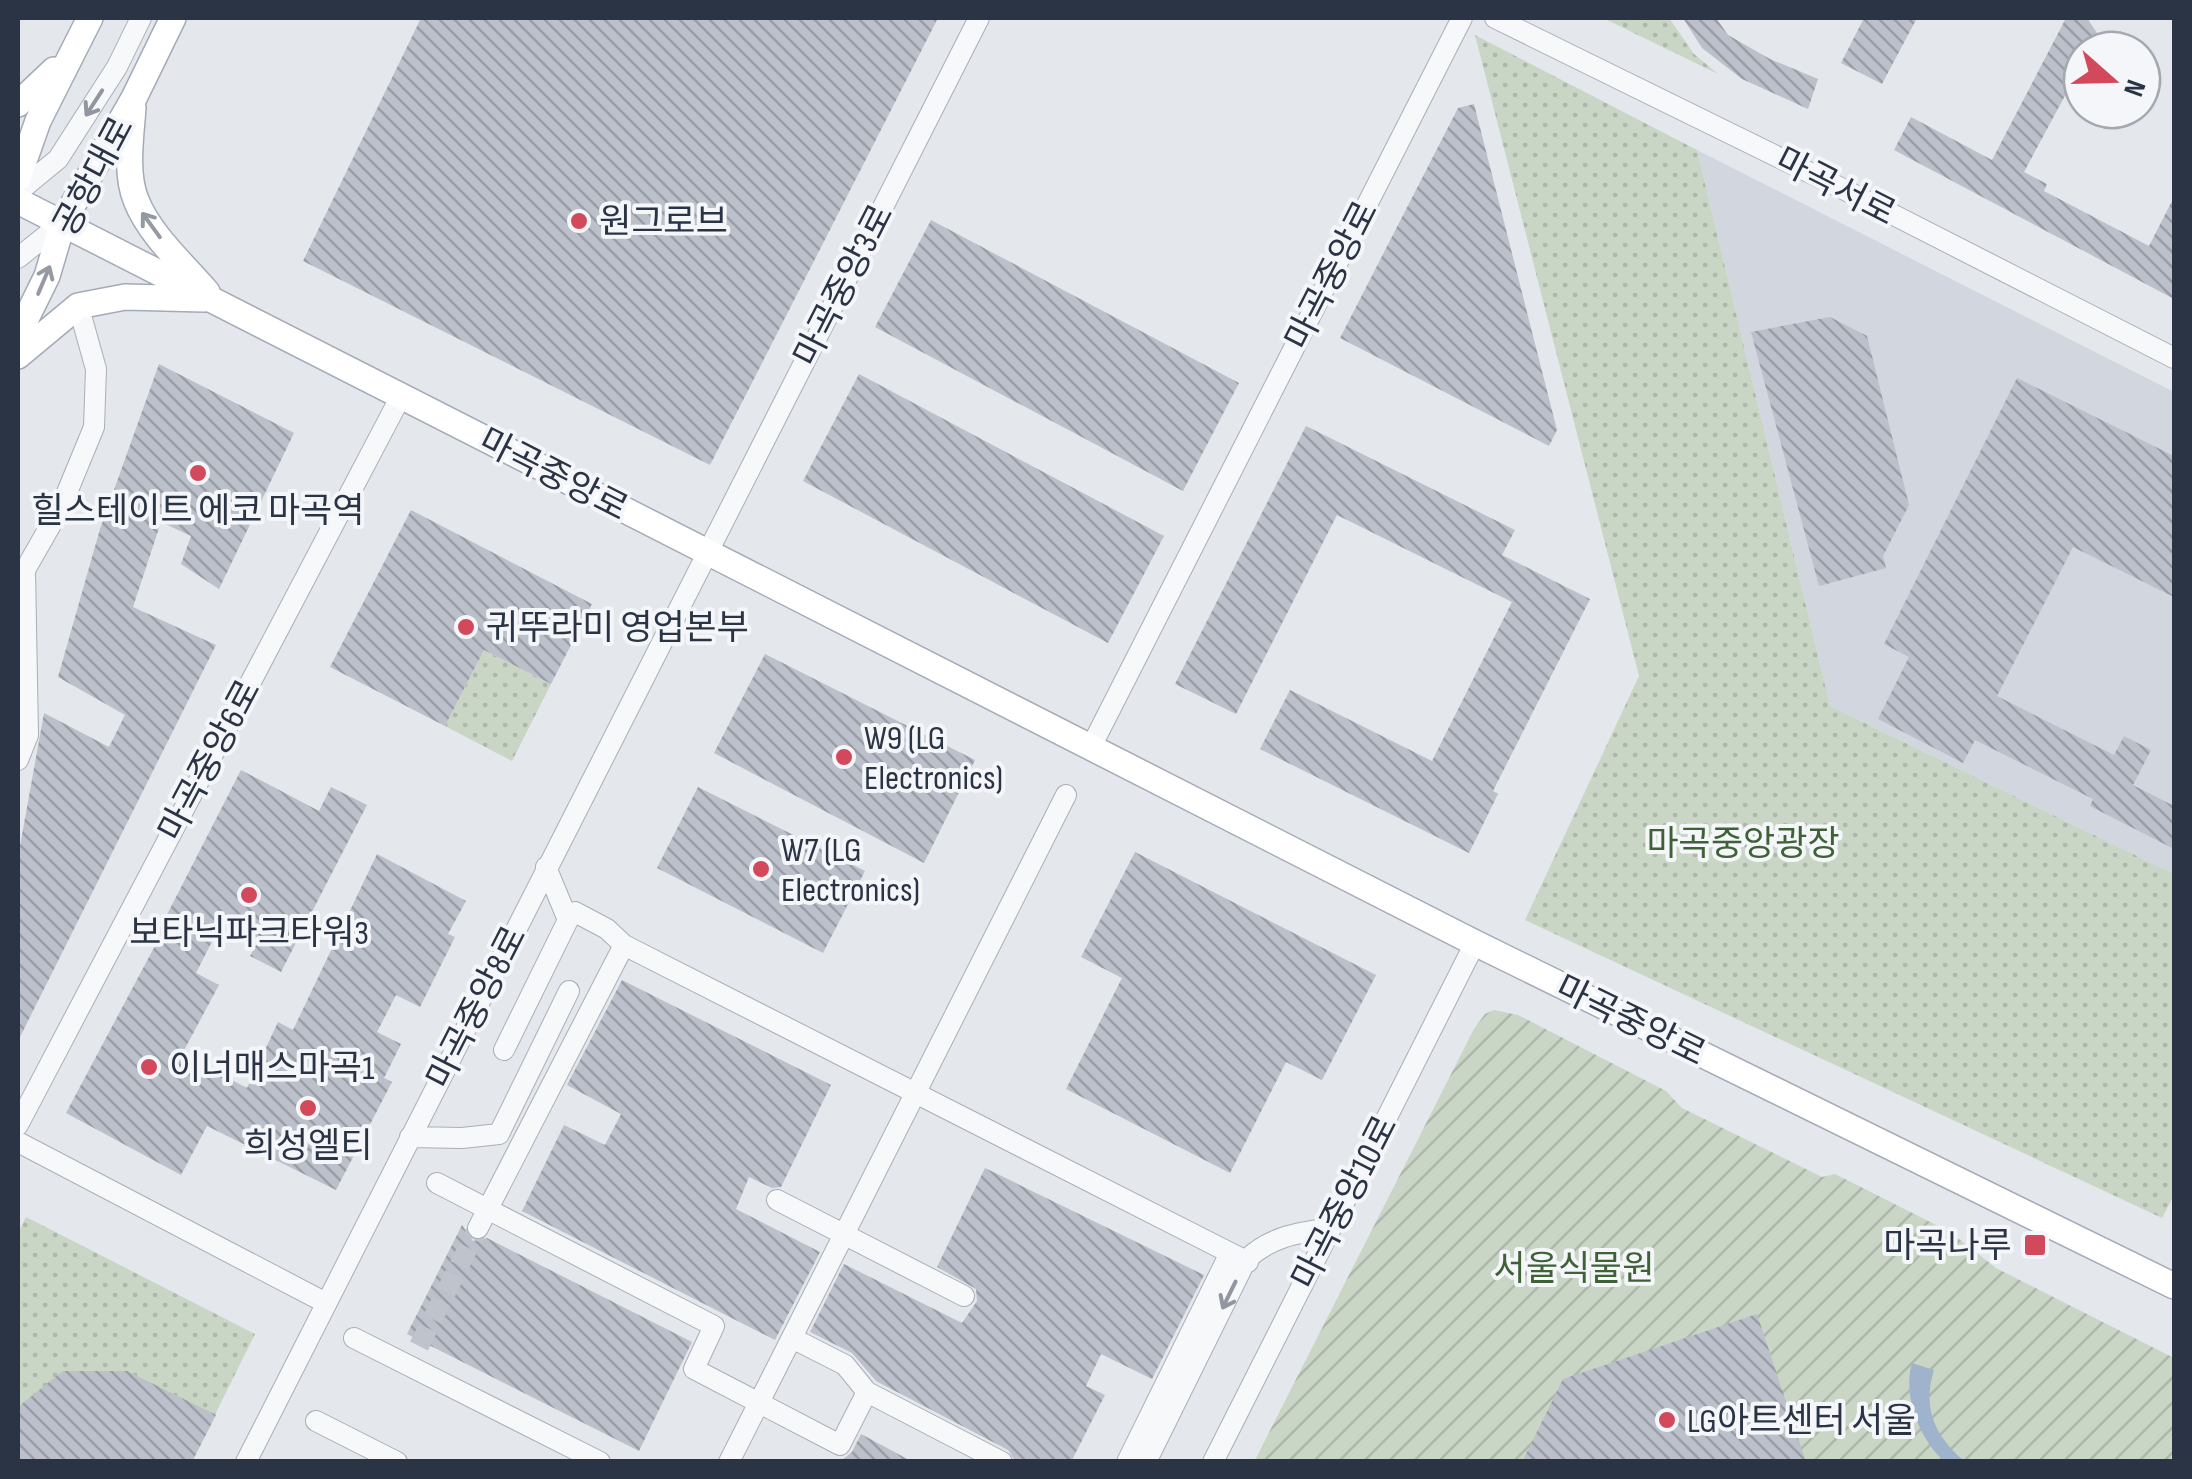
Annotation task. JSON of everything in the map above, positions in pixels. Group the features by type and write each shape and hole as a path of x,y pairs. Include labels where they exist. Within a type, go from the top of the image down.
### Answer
{"main road":[{"name":"공항대로","path":"18,178 38,121 90,18"},
{"name":"공항대로","path":"18,336 47,276 63,222 134,98 173,18"},
{"path":"18,104 75,48"},
{"path":"134,98 130,174 134,197 162,239 214,300"},
{"name":"마곡중앙로","path":"18,201 1474,943 2174,1286"},
{"path":"18,356 78,306 125,297 214,300"}],"street":[{"path":"18,192 58,158 116,67 141,18"},
{"name":"마곡중앙3로","path":"706,552 979,18"},
{"name":"마곡중앙로","path":"1091,747 1462,18"},
{"name":"마곡서로","path":"1495,18 2174,358"},
{"path":"18,258 63,222"},
{"path":"18,760 28,735 25,570 61,506 94,427 96,370 82,319"},
{"name":"마곡중앙6로","path":"18,1125 401,396"},
{"name":"마곡중앙8로","path":"246,1462 706,552"},
{"path":"728,1462 1066,795"},
{"path":"504,1050 568,920 546,867"},
{"path":"575,912 607,929 624,945 1241,1258"},
{"name":"마곡중앙10로","path":"1212,1462 1474,943"},
{"path":"483,1218 624,945"},
{"path":"410,1137 498,1134 569,991"},
{"path":"18,1142 326,1302"},
{"path":"437,1183 483,1218 714,1326 694,1369 840,1445 867,1392"},
{"path":"777,1200 964,1296"},
{"path":"1127,1462 1241,1258 1262,1244 1290,1234 1330,1228"},
{"path":"1146,1462 1241,1258"},
{"path":"354,1338 414,1355 600,1462"},
{"path":"792,1338 846,1365 867,1392 1002,1462"},
{"path":"316,1421 397,1462"}],"shaded area":[{"path":"1697,150 2174,392 2174,874 1830,706"}],"green space":[{"path":"1603,18 1669,18 1694,54 1718,74"},
{"name":"마곡중앙광장","path":"1475,35 1697,150 1830,706 2174,874 2174,1195 2162,1218 1525,920 1639,676"},
{"path":"484,650 551,684 512,761 445,726"},
{"name":"서울식물원","path":"1494,1010 1518,1015 1666,1091 1682,1108 1822,1177 1835,1174 1950,1232 1996,1268 2174,1358 2174,1461 1254,1462 1474,1029 1485,1014"},
{"path":"26,1217 255,1334 192,1461 18,1461 18,1233"}],"water":[{"path":"1912,1363 1934,1370 1930,1397 1934,1420 1945,1442 1964,1461 1944,1461 1927,1441 1911,1403"}],"building":[{"name":"원그로브","path":"421,18 938,18 710,465 303,261"},
{"path":"1683,18 1716,18 1728,35 1770,59 1818,79 1808,109 1742,79 1702,48"},
{"path":"1864,18 1917,18 1882,84 1841,63"},
{"path":"2066,18 2087,18 2095,30 2062,30 2062,101 2024,172 2047,184 2044,191 2149,246 2174,197 2174,299 1894,150 1911,117 1992,160"},
{"path":"1474,104 1557,430 1549,446 1340,338 1458,108"},
{"path":"931,220 1239,383 1183,491 875,327"},
{"path":"1830,317 1867,336 1909,505 1883,556 1886,568 1819,586 1751,332"},
{"path":"159,364 294,433 219,589 181,564 191,536 161,522 133,607 216,645 18,1041 18,857 44,713 109,747 125,715 58,677 100,529"},
{"path":"859,374 1164,536 1108,643 803,481"},
{"path":"2017,378 2174,456 2174,597 2073,547 1997,696 2114,755 2124,736 2151,750 2133,785 2174,806 2174,849 2090,806 2093,799 1975,740 1963,763 1878,719 1909,657 1884,644"},
{"path":"1306,426 1515,530 1502,555 1590,599 1493,791 1498,794 1469,853 1260,749 1290,690 1432,761 1512,602 1337,515 1236,714 1175,684"},
{"name":"귀뚜라미 영업본부","path":"411,510 592,604 551,684 484,650 445,726 330,667"},
{"name":"W9 (LG Electronics)","path":"765,654 975,760 924,863 714,753"},
{"path":"241,770 319,811 331,787 367,805 281,972 250,956 259,939 223,920 196,973 219,985 182,1054 247,1088 278,1022 293,1030 377,854 466,901 448,934 455,937 420,1007 396,995 377,1032 401,1044 384,1078 392,1082 336,1190 207,1126 181,1175 66,1113 157,942 154,940"},
{"name":"W7 (LG Electronics)","path":"698,787 865,871 823,953 657,868"},
{"path":"1135,852 1376,975 1322,1080 1286,1062 1230,1173 1066,1089 1122,978 1081,957"},
{"path":"622,980 831,1085 781,1187 772,1188 749,1177 736,1209 820,1252 775,1340 522,1211 564,1125 605,1145 621,1114 567,1085"},
{"path":"985,1168 1204,1275 1152,1379 1101,1354 1086,1386 1105,1395 1071,1462 1016,1462 1008,1450 876,1381 852,1353 810,1332 844,1264 962,1323 977,1301 976,1289 937,1267"},
{"path":"462,1225 473,1241 487,1238 692,1342 639,1451 407,1334"},
{"name":"LG아트센터 서울","path":"1757,1314 1806,1462 1522,1462 1563,1379"},
{"path":"63,1371 127,1371 216,1415 192,1462 18,1462 18,1407"},
{"path":"861,1434 913,1462 840,1462 852,1452"}],"tunnel":[{"path":"419,1346 478,1228"}],"place":[{"name":"원그로브","path":"579,221"},
{"name":"힐스테이트 에코 마곡역","path":"198,473"},
{"name":"귀뚜라미 영업본부","path":"466,627"},
{"name":"W9 (LG Electronics)","path":"844,757"},
{"name":"W7 (LG Electronics)","path":"761,869"},
{"name":"보타닉파크타워3","path":"249,895"},
{"name":"이너매스마곡1","path":"149,1067"},
{"name":"희성엘티","path":"308,1108"},
{"name":"마곡나루","path":"2035,1245"},
{"name":"LG아트센터 서울","path":"1667,1420"}]}
